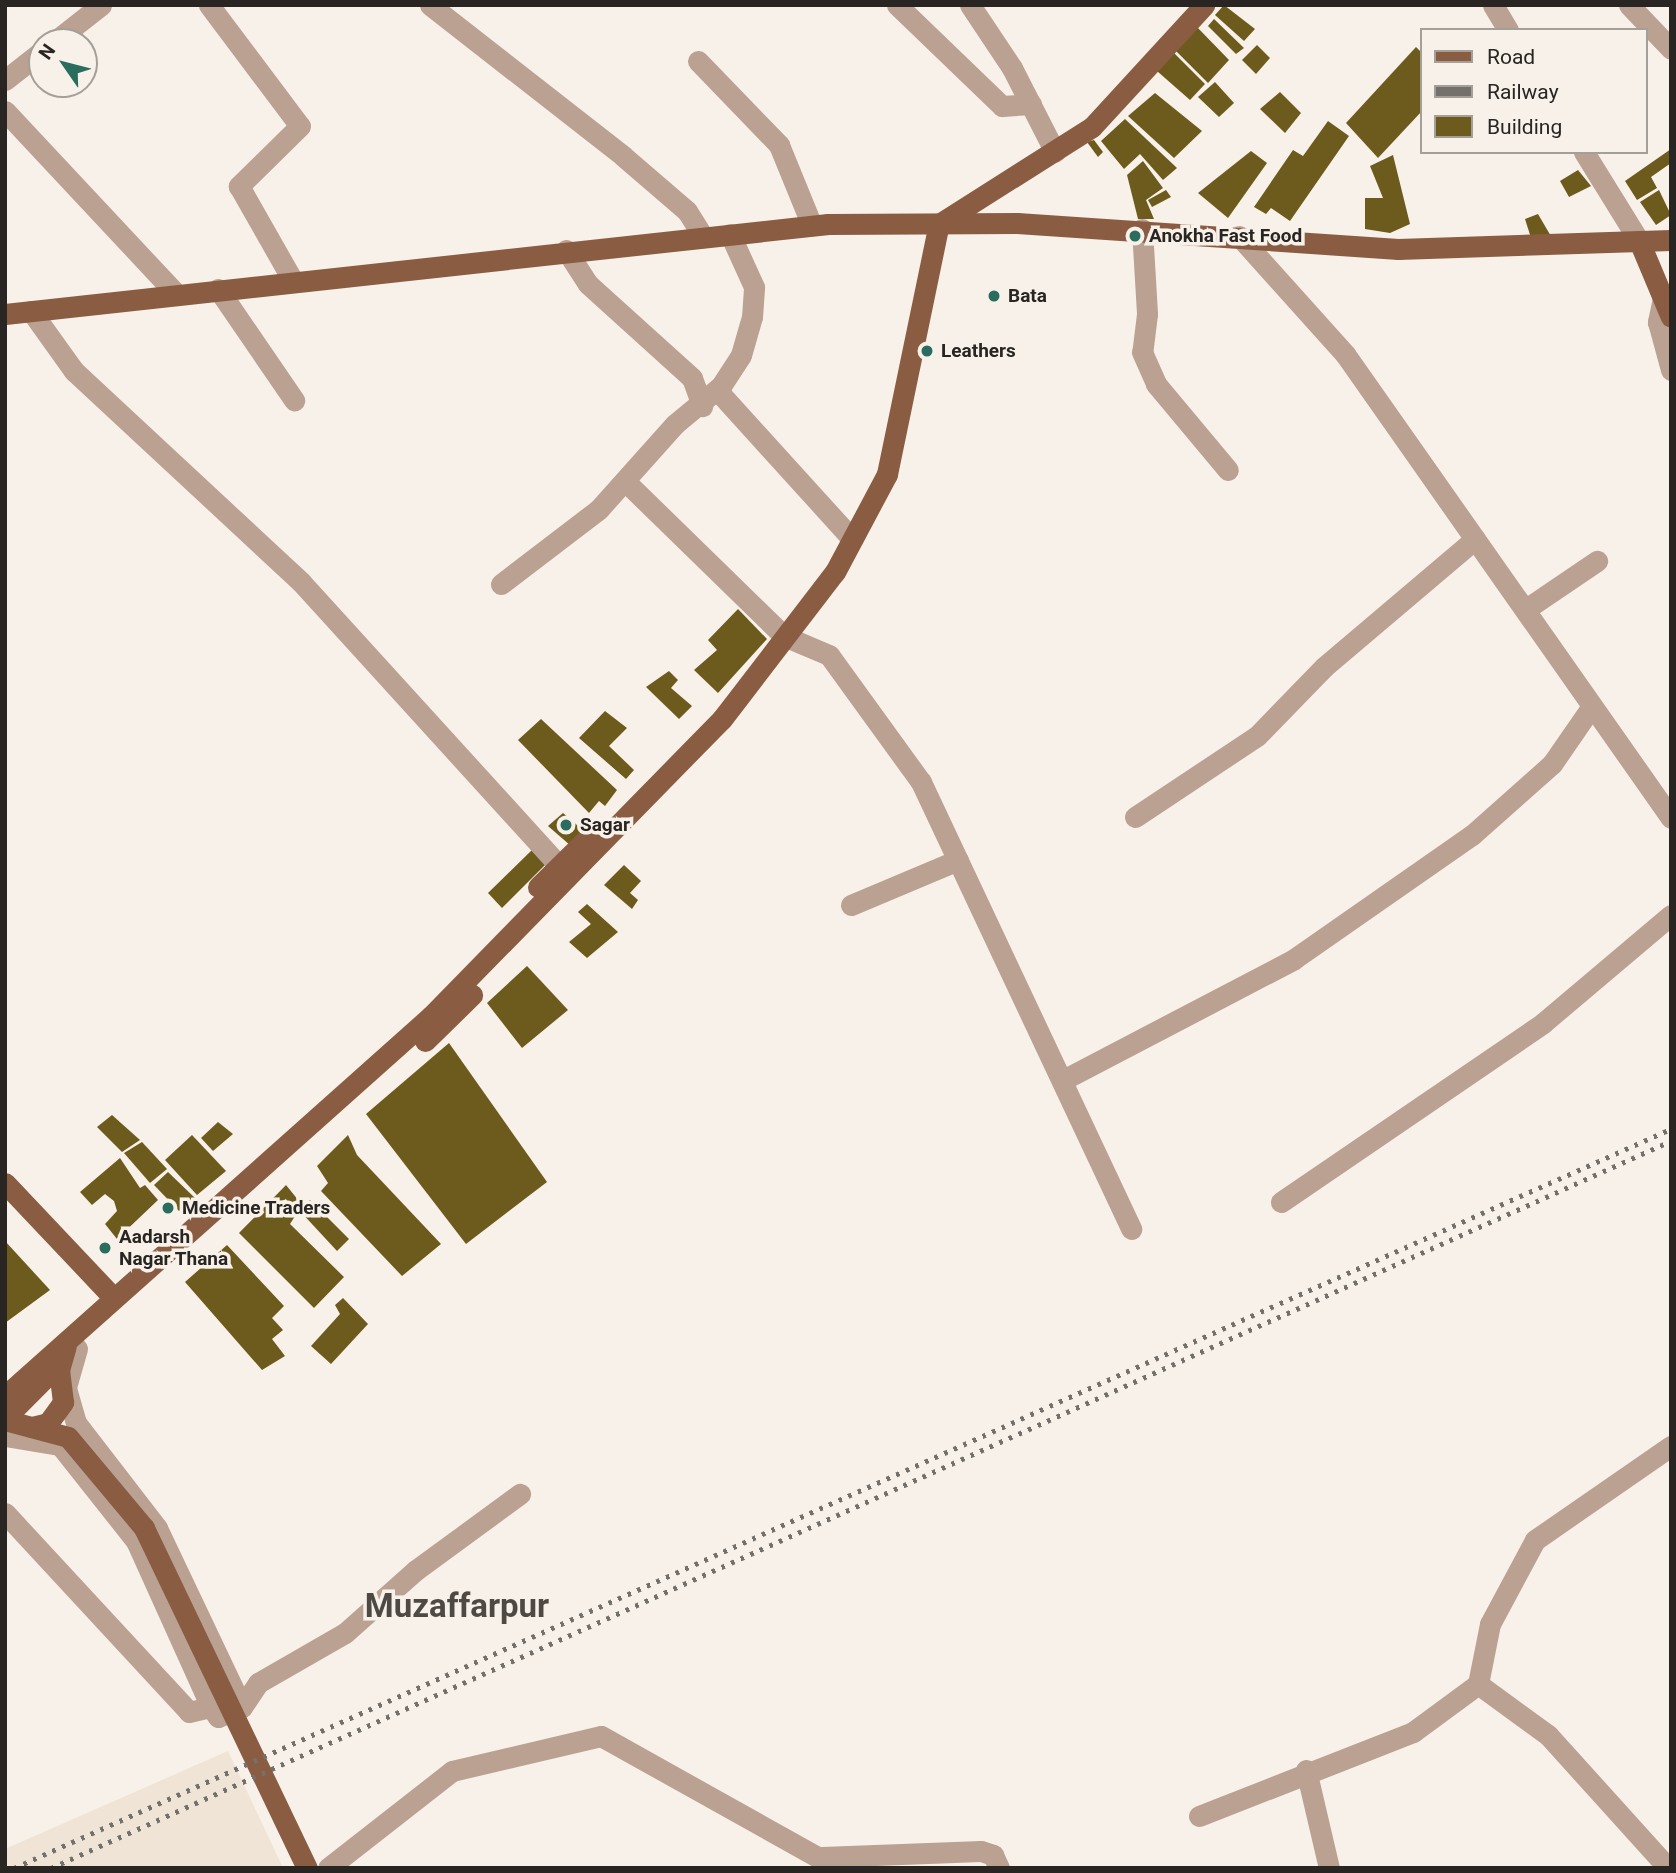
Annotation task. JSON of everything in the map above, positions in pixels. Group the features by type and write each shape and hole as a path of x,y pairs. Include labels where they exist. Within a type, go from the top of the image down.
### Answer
{"main road":[{"path":"5,1396 48,1368 431,1016 722,719 783,636 835,572 887,474 939,224 1092,127 1204,5"},
{"path":"5,314 566,250 812,226 939,224 1142,229 1398,249 1671,240"},
{"path":"1639,241 1667,307"},
{"path":"5,1385 429,1004 559,866 637,791 658,787"},
{"path":"5,1183 108,1293"},
{"path":"11,1422 71,1347"},
{"path":"48,1368 63,1402 68,1437 144,1528 307,1868"},
{"path":"11,1422 48,1423 63,1402"},
{"path":"11,1422 68,1437"}],"street":[{"path":"72,28 102,5"},
{"path":"209,5 300,126 239,186 293,281"},
{"path":"897,5 1002,106 1031,104"},
{"path":"970,5 1031,104 1055,152"},
{"path":"1493,5 1507,28"},
{"path":"1629,5 1671,49"},
{"path":"437,7 687,211 704,237"},
{"path":"698,61 779,145 812,226"},
{"path":"5,80 28,62"},
{"path":"5,111 176,294"},
{"path":"1585,154 1639,241"},
{"path":"1142,229 1147,314 1142,352 1156,384 1228,470"},
{"path":"500,584 626,482 675,424 709,398 741,355 752,317 754,287 730,234"},
{"path":"1239,236 1345,354 1671,818"},
{"path":"566,250 588,284 692,378 852,539"},
{"path":"218,289 294,400"},
{"path":"1667,307 1658,322 1671,370"},
{"path":"32,311 74,371 301,582 559,866"},
{"path":"626,482 783,636 829,654 921,782 1131,1229"},
{"path":"1135,817 1257,736 1324,667 1475,539"},
{"path":"1526,609 1597,561"},
{"path":"1063,1080 1294,959 1472,835 1552,764 1592,706"},
{"path":"851,905 958,860"},
{"path":"1281,1202 1543,1023 1671,915"},
{"path":"71,1347 66,1387 76,1423 157,1528 242,1707"},
{"path":"11,1422 60,1445 98,1488 136,1541 211,1707 218,1717 242,1707 258,1683 345,1633 416,1570 520,1494"},
{"path":"1199,1816 1306,1770 1413,1732 1478,1684 1490,1624 1535,1540 1671,1446"},
{"path":"5,1513 189,1713 211,1707"},
{"path":"1478,1684 1548,1735 1668,1868"},
{"path":"328,1868 452,1771 601,1737 830,1862 981,1851 993,1855 999,1868"},
{"path":"1306,1770 1329,1868"}],"shaded area":[{"path":"228,1751 283,1868 5,1868 5,1849"}],"building":[{"path":"1224,5 1255,29 1244,41 1215,15"},
{"path":"1214,19 1244,48 1236,54 1208,26"},
{"path":"1196,26 1229,60 1208,83 1175,50"},
{"path":"1257,45 1270,58 1256,74 1242,60"},
{"path":"1416,47 1420,51 1420,113 1378,158 1346,123"},
{"path":"1174,53 1205,84 1190,100 1157,71"},
{"path":"1215,82 1234,103 1219,117 1198,97"},
{"path":"1280,92 1301,113 1285,133 1260,109"},
{"path":"1155,93 1202,131 1174,158 1128,116"},
{"path":"1125,119 1177,168 1163,180 1140,154 1124,169 1101,141"},
{"path":"1328,121 1349,136 1290,221 1271,208 1266,214 1254,207 1293,150 1303,156"},
{"path":"1094,140 1103,152 1098,157 1087,142"},
{"path":"1671,149 1671,163 1651,177 1657,188 1637,200 1625,181"},
{"path":"1251,151 1267,163 1228,218 1198,193"},
{"path":"1393,155 1410,224 1390,233 1365,229 1365,198 1383,198 1370,166"},
{"path":"1143,161 1163,188 1146,200 1154,219 1138,219 1127,175"},
{"path":"1578,170 1591,186 1569,197 1560,181"},
{"path":"1166,190 1171,197 1152,207 1148,200"},
{"path":"1659,190 1671,215 1656,225 1640,202"},
{"path":"1538,214 1552,238 1531,238 1525,219"},
{"path":"738,609 767,639 718,693 694,670 717,650 708,640"},
{"path":"669,671 678,680 671,688 692,706 679,719 646,687"},
{"path":"605,711 627,728 609,746 634,770 626,779 579,738"},
{"path":"541,719 617,790 605,806 599,801 589,813 518,740"},
{"path":"563,813 585,832 571,846 548,826"},
{"path":"533,849 548,862 502,908 488,893"},
{"path":"624,865 641,881 630,893 638,900 632,909 604,885"},
{"path":"587,904 618,932 587,958 569,942 591,924 578,912"},
{"path":"527,966 568,1010 522,1048 487,1003"},
{"path":"449,1043 547,1182 466,1244 366,1114"},
{"path":"112,1115 140,1140 122,1152 97,1127"},
{"path":"218,1122 233,1134 213,1151 201,1138"},
{"path":"192,1135 226,1171 197,1195 165,1160"},
{"path":"348,1135 357,1155 441,1244 402,1276 321,1191 328,1183 317,1166"},
{"path":"142,1142 167,1169 150,1183 124,1153"},
{"path":"120,1158 140,1188 145,1185 158,1200 117,1239 105,1224 117,1211 114,1201 105,1194 92,1205 80,1192"},
{"path":"168,1172 195,1198 179,1211 154,1185"},
{"path":"286,1185 303,1206 290,1224 344,1277 314,1308 239,1233"},
{"path":"310,1200 349,1239 337,1251 299,1210"},
{"path":"5,1241 50,1290 5,1323"},
{"path":"227,1245 284,1306 272,1318 283,1330 272,1339 285,1356 262,1370 185,1282"},
{"path":"343,1298 368,1324 331,1364 311,1346 340,1314 335,1305"}],"railway":[{"path":"14,1868 1671,1129"},
{"path":"51,1868 1671,1141"}],"place":[{"name":"Anokha Fast Food","path":"1135,236"},
{"name":"Bata","path":"994,296"},
{"name":"Leathers","path":"927,351"},
{"name":"Sagar","path":"566,825"},
{"name":"Medicine Traders","path":"168,1208"},
{"name":"Aadarsh Nagar Thana","path":"105,1248"}],"district":[{"name":"Muzaffarpur","path":"457,1606"}]}
